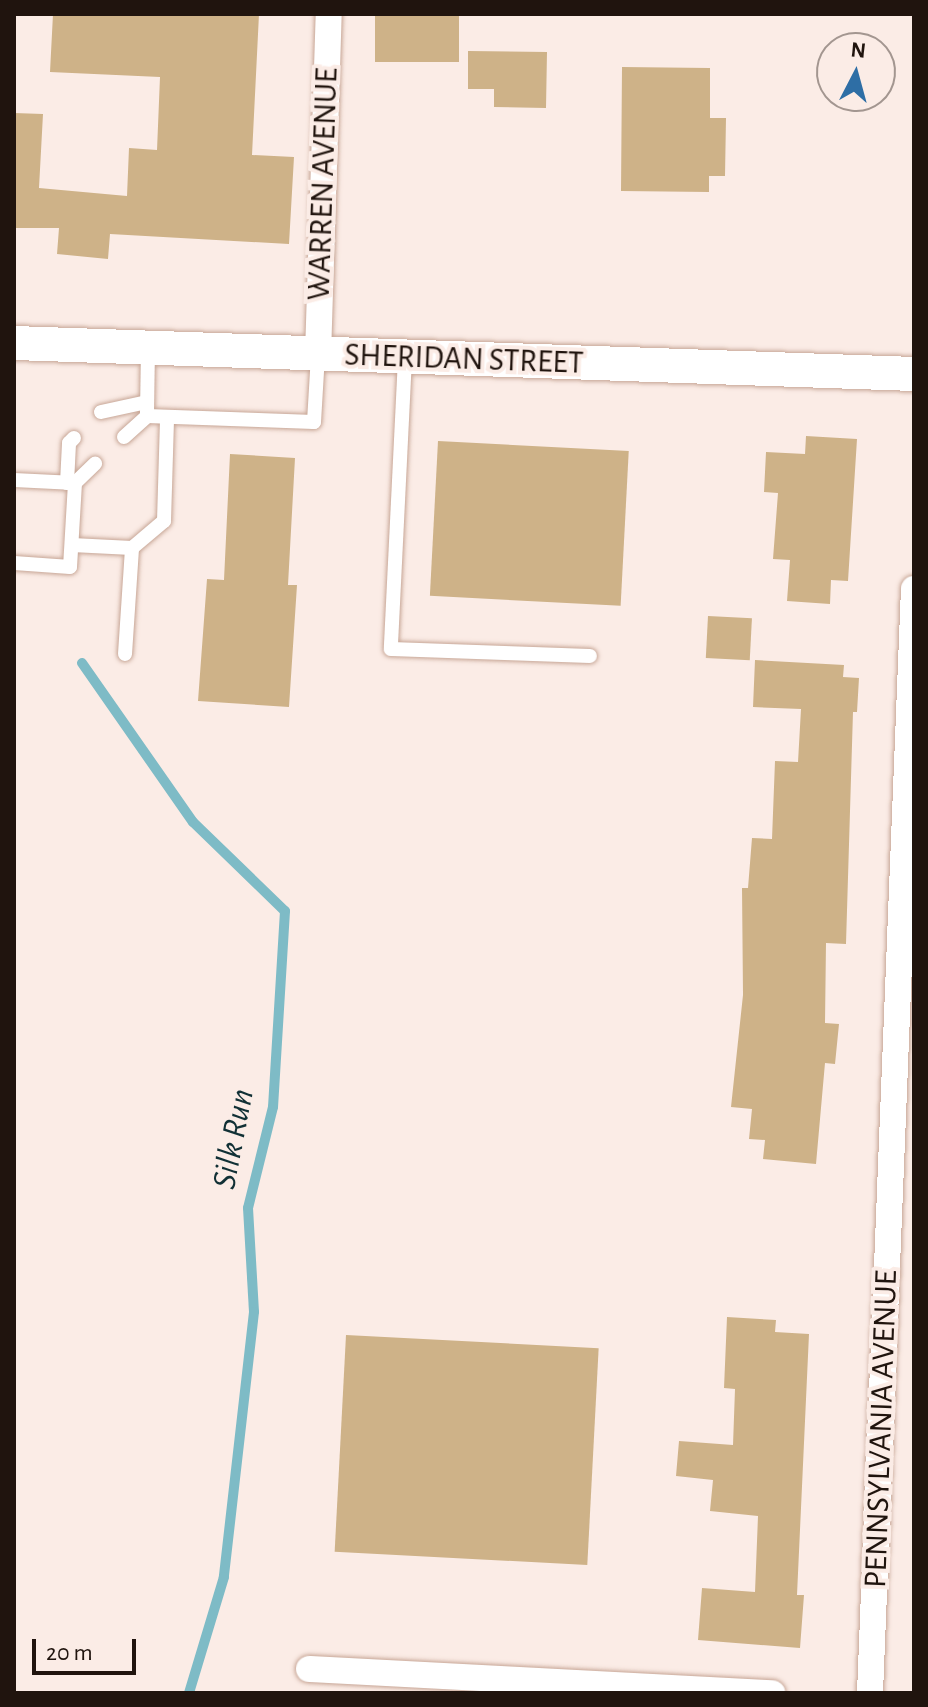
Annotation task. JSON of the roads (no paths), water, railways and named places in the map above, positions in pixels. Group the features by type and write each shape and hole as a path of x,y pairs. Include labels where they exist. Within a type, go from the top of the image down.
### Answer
{"street":[{"name":"WARREN AVENUE","path":"318,355 329,14"},
{"name":"SHERIDAN STREET","path":"14,343 914,374"},
{"name":"PENNSYLVANIA AVENUE","path":"870,1693 903,1135 914,589"},
{"path":"309,1669 772,1693"}],"lane":[{"path":"124,437 147,409 148,349"},
{"path":"101,412 147,409 167,417 314,422 318,355"},
{"path":"405,358 391,649 590,656"},
{"path":"72,545 132,548 164,521 167,417"},
{"path":"14,563 70,567 69,443 74,438"},
{"path":"14,480 71,483 95,464"},
{"path":"125,654 132,548"}],"waterway":[{"name":"Silk Run","path":"82,663 193,822 285,911 273,1107 248,1208 254,1312 224,1577 189,1693"}]}
